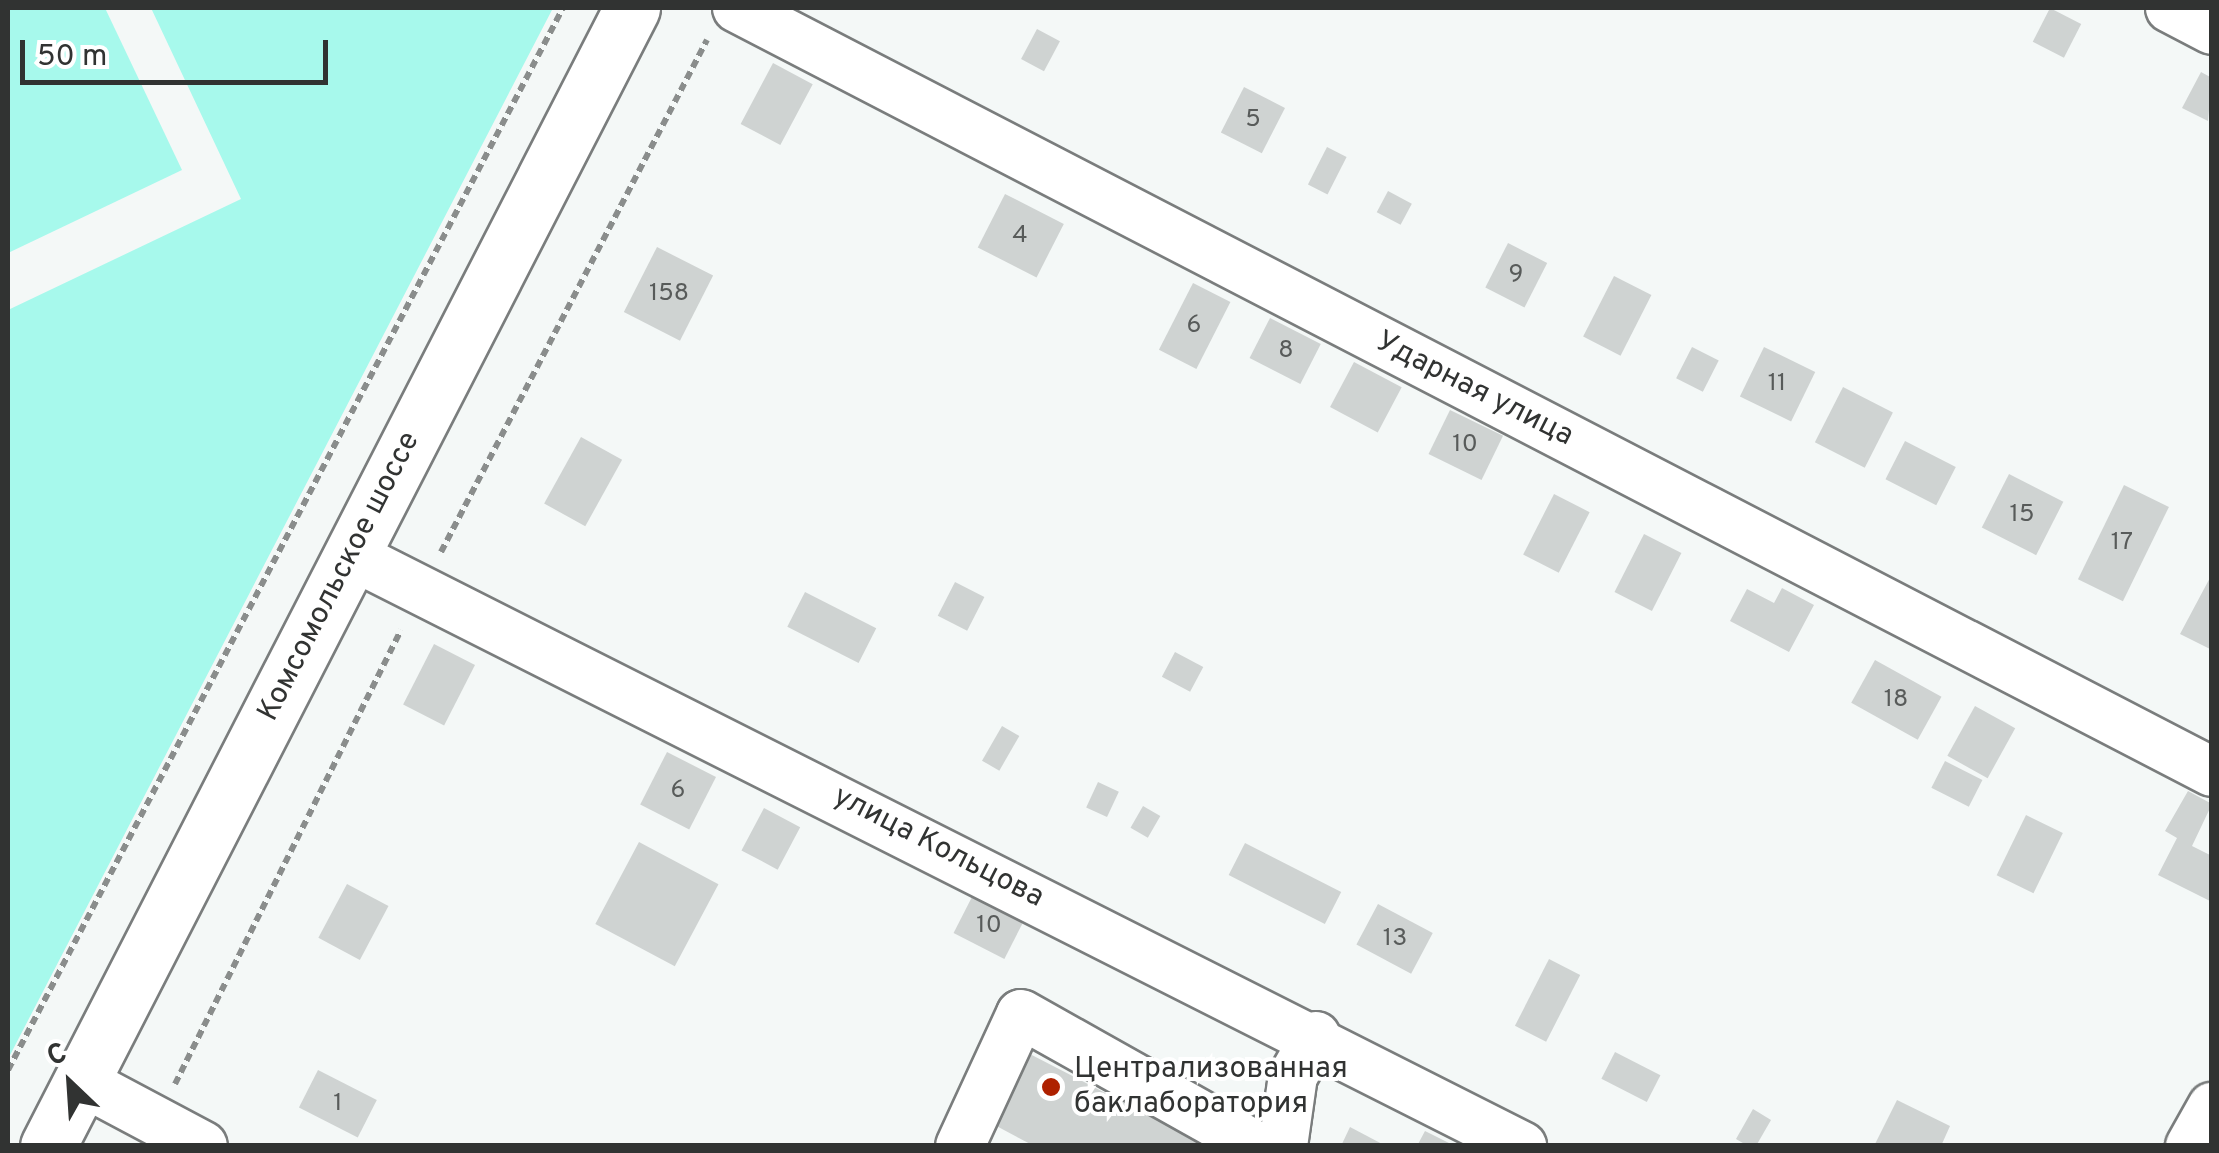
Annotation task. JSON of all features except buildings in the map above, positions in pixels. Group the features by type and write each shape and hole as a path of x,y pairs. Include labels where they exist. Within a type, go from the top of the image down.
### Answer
{"main road":[{"name":"Комсомольское шоссе","path":"48,1146 632,8"}],"street":[{"name":"Ударная улица","path":"737,8 2212,772"},
{"path":"2170,8 2212,30"},
{"name":"улица Кольцова","path":"351,555 1316,1036 1522,1146"},
{"path":"960,1146 1020,1014 1256,1146"},
{"path":"1283,1146 1293,1076 1316,1036"},
{"path":"81,1081 203,1146"},
{"path":"2190,1146 2212,1107"}],"path":[{"path":"8,1070 563,8"}],"green space":[{"path":"8,8 105,8 182,170 8,253"},
{"path":"151,8 553,8 8,1059 8,310 241,199"}],"place":[{"name":"Централизованная баклаборатория","path":"1051,1087"}]}
